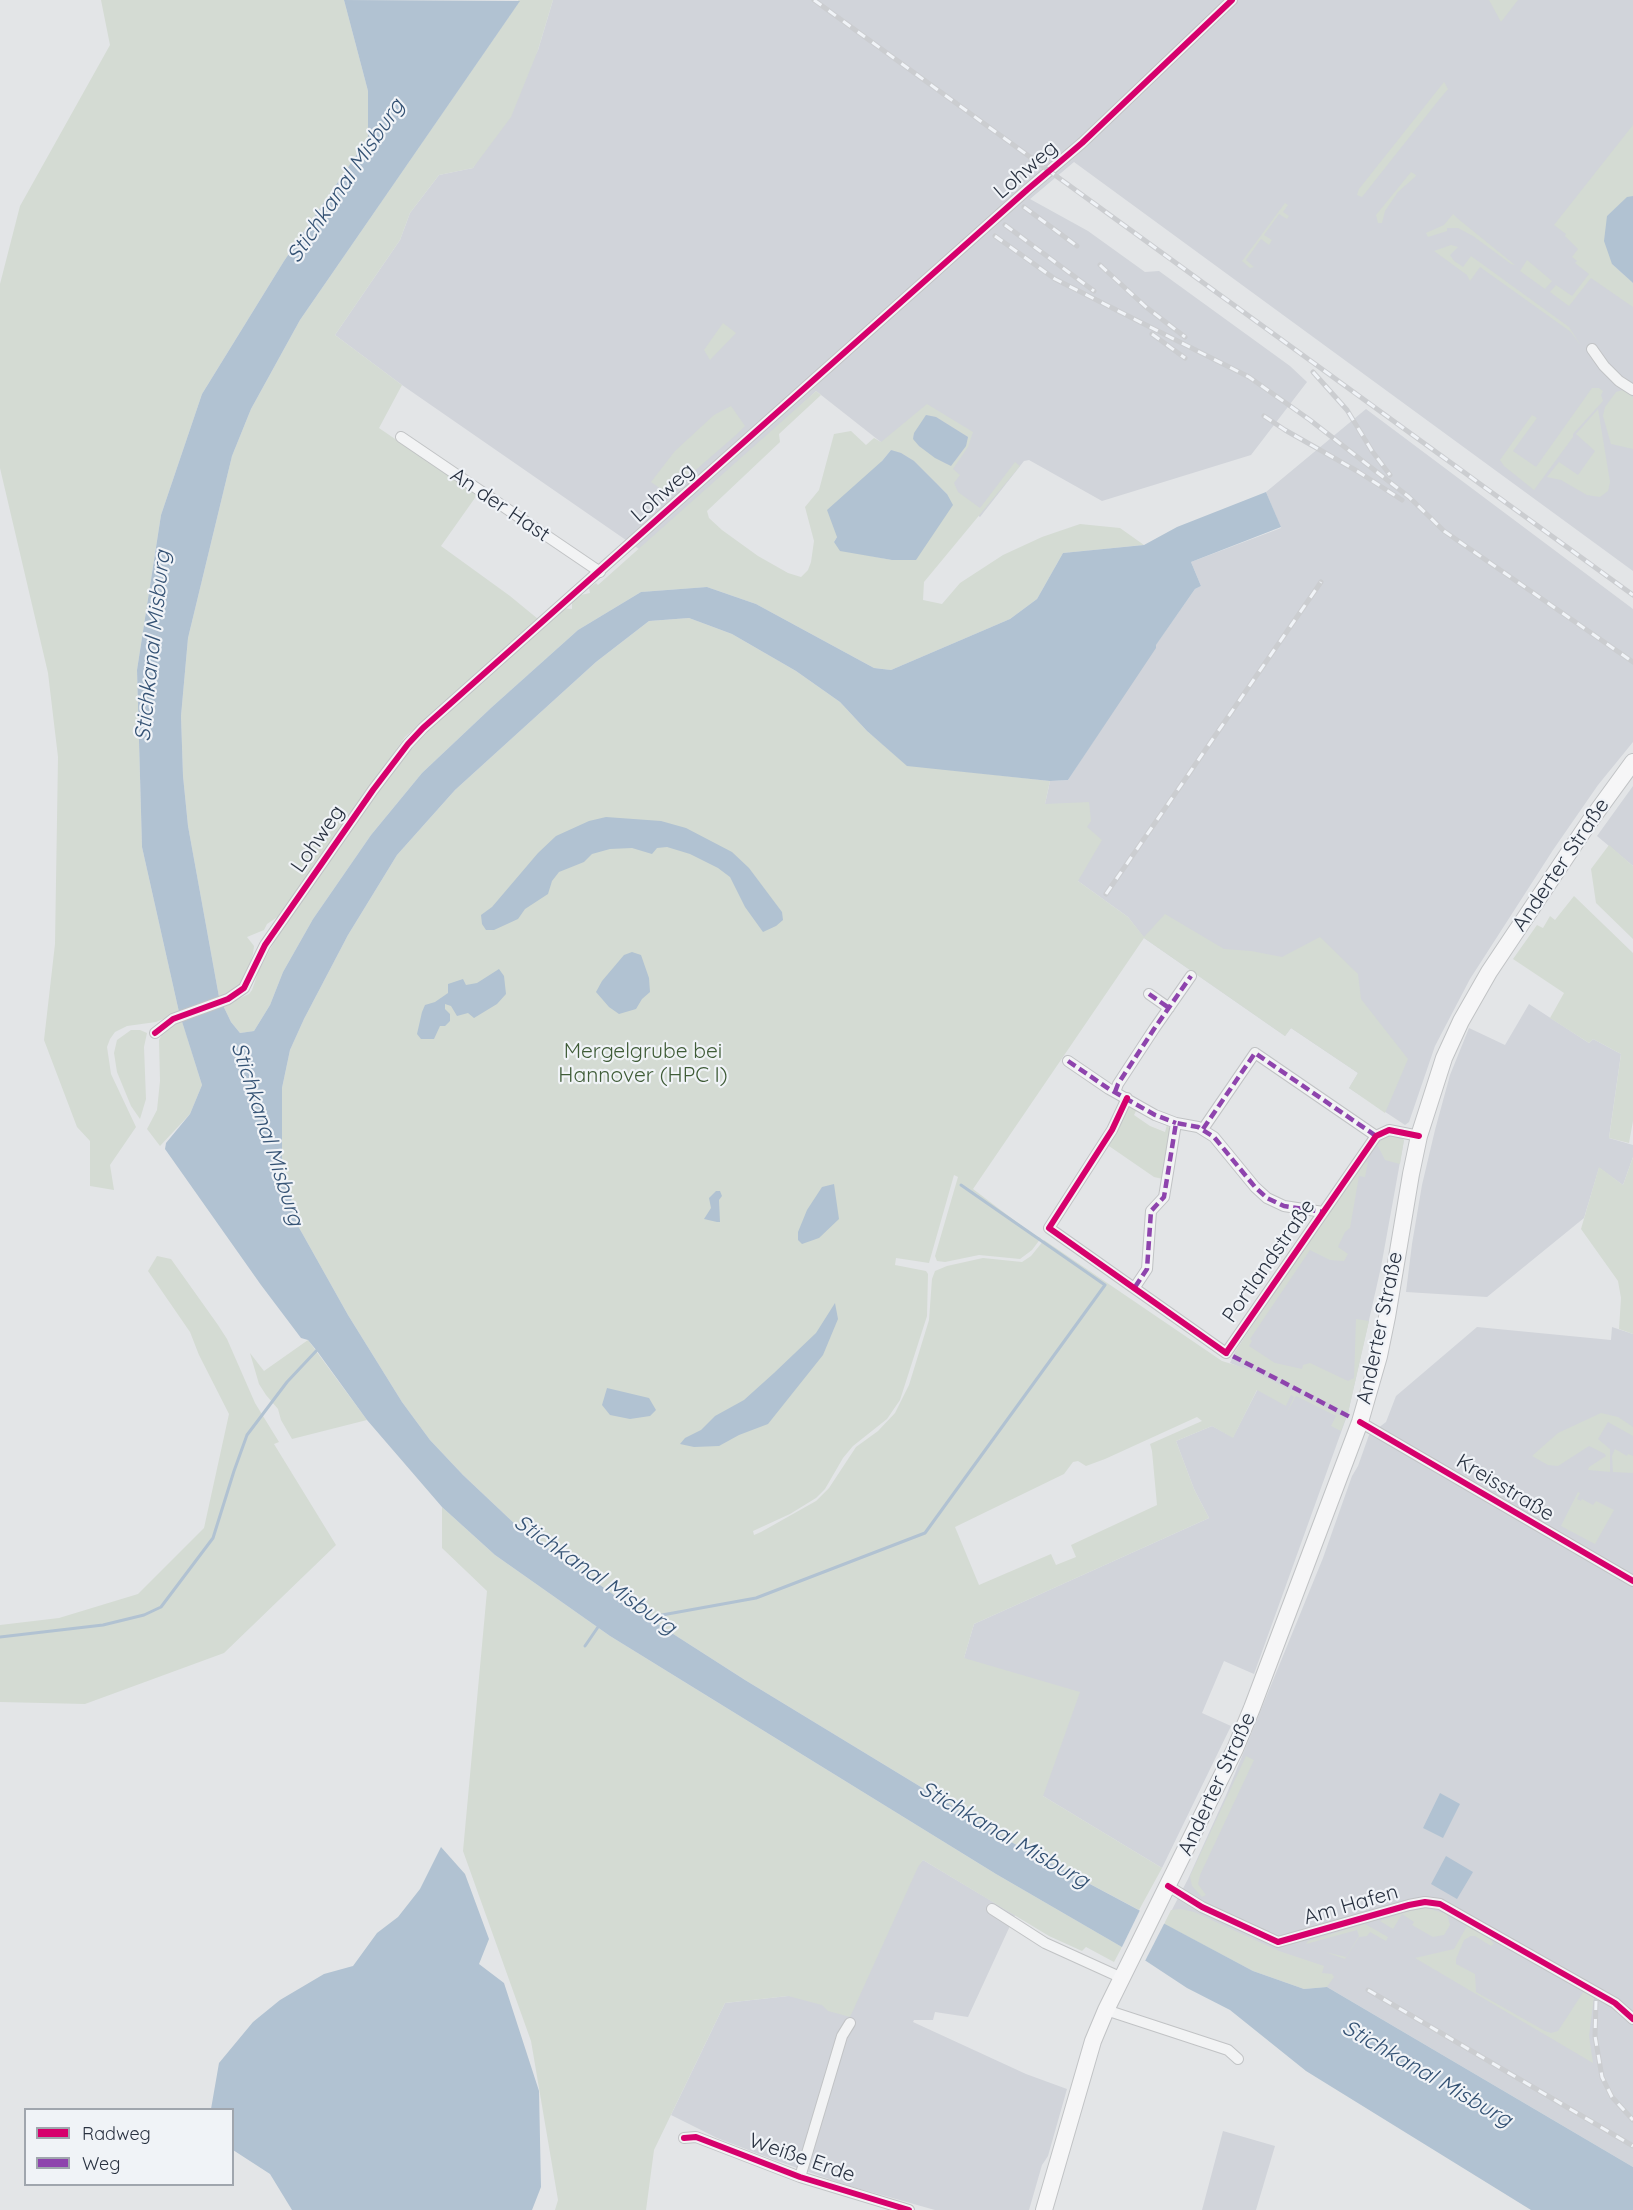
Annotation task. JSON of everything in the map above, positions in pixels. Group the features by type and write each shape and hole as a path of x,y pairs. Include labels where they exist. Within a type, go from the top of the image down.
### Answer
{"main road":[{"name":"Anderter Straße","path":"1044,2210 1090,2049 1106,2010 1206,1811 1252,1708 1359,1422 1379,1356 1419,1136 1444,1058 1472,1001 1519,927 1633,762"}],"street":[{"name":"Lohweg","path":"154,1033 173,1019 236,995 249,982 258,956 265,945 361,807 408,744 450,702 600,572 1082,143 1232,0"},
{"path":"1592,349 1604,366 1633,390"},
{"name":"An der Hast","path":"401,437 600,572"},
{"path":"1115,1092 1118,1084 1191,976"},
{"path":"1149,994 1169,1008"},
{"path":"1068,1060 1115,1092 1155,1115 1203,1129 1255,1053 1376,1136 1389,1130 1419,1136"},
{"name":"Portlandstraße","path":"1127,1098 1112,1130 1049,1228 1226,1353 1376,1136"},
{"path":"1135,1287 1148,1269 1151,1211 1164,1197 1176,1123"},
{"name":"Portlandstraße","path":"1203,1129 1214,1137 1255,1187 1267,1198 1284,1206 1323,1212"},
{"name":"Kreisstraße","path":"1359,1422 1633,1581"},
{"name":"Am Hafen","path":"1168,1886 1202,1907 1278,1942 1409,1905 1425,1902 1440,1904 1615,2003 1633,2019"},
{"path":"992,1909 1045,1943 1126,1970"},
{"path":"1106,2010 1228,2050 1238,2059"},
{"name":"Weiße Erde","path":"800,2177 842,2036 850,2023"},
{"name":"Weiße Erde","path":"684,2138 696,2137 800,2177 909,2210"}],"shaded area":[{"path":"553,0 1633,0 1633,196 1627,198 1607,216 1612,264 1633,283 1633,571 1074,162 1030,199 1088,231 1145,272 1159,271 1290,366 1307,382 1251,455 1102,501 1029,460 1024,461 980,517 816,391 649,556 402,385 335,335 400,240 410,213 439,175 473,168 538,50"},
{"path":"1366,409 1633,609 1633,742 1598,785 1553,850 1470,979 1435,1046 1409,1122 1405,1125 1349,1088 1358,1073 1291,1028 1285,1036 1144,938 1128,917 1078,881 1045,804 1050,781 1068,780 1155,646 1195,589 1201,586 1191,562 1281,528 1266,492"},
{"path":"1633,786 1633,866 1597,836"},
{"path":"1529,1004 1589,1043 1593,1039 1621,1054 1609,1138 1633,1145 1633,1157 1623,1185 1599,1168 1584,1218 1487,1297 1406,1292 1422,1185 1435,1130 1450,1075 1469,1028 1505,1045"},
{"path":"1390,1136 1404,1140 1381,1267 1348,1413 1254,1674 1224,1661 1202,1713 1231,1726 1162,1868 1043,1796 964,1658 974,1624 1209,1518 1194,1489 1176,1441 1212,1426 1233,1437 1264,1377 1230,1363 1235,1352 1360,1164 1379,1141"},
{"path":"1477,1327 1611,1340 1612,1327 1633,1334 1633,2167 1327,1987 1164,1925 1188,1879 1227,1793 1323,1558 1369,1435 1386,1422 1396,1396"},
{"path":"923,1860 1015,1915 968,2017 935,2012 933,2020 914,2020 913,2022 1026,2074 1067,2089 1048,2156 1042,2165 1029,2210 935,2210 846,2185 769,2158 717,2138 671,2115 725,2003 788,1996"},
{"path":"1223,2131 1275,2146 1256,2210 1202,2210"}],"green space":[{"path":"101,0 344,0 368,91 368,138 284,261 202,394 161,515 137,670 142,847 179,1012 156,1022 127,1026 115,1032 107,1047 111,1074 136,1127 110,1165 114,1190 90,1186 90,1141 77,1127 44,1040 55,944 58,757 48,673 0,468 0,284 20,206 110,45"},
{"path":"518,0 553,0 538,50 511,117 473,168 439,175 410,213 400,240 335,335 402,385 379,428 477,495 441,546 538,619 405,737 282,914 267,924 264,930 247,937 254,946 253,954 243,982 229,1003 249,994 252,990 259,970 285,922 384,782 433,724 561,608 572,609 572,602 576,596 590,593 589,588 596,583 598,585 816,391 821,395 779,434 780,442 707,511 709,518 722,530 758,556 788,573 801,577 808,570 811,562 814,541 805,507 819,490 834,434 851,431 866,445 874,438 881,442 927,404 973,432 968,447 953,469 960,475 954,483 958,492 980,508 1015,462 1020,466 924,582 923,600 942,604 960,583 1003,555 1042,537 1080,524 1120,528 1144,545 1063,553 1037,599 1010,619 891,670 874,668 756,604 707,587 641,592 578,630 422,773 371,835 313,919 283,972 270,1005 254,1031 240,1033 231,1022 219,997 188,826 183,776 181,716 188,638 232,456 251,409 300,320 519,2","holes":["926,415 936,417 968,437 966,446 955,461 946,464 919,446 913,437","891,450 914,461 947,494 892,560 871,556 834,542 882,461"]},
{"path":"1489,0 1518,0 1501,22"},
{"path":"1444,82 1448,89 1362,197 1357,195 1359,189"},
{"path":"1633,125 1633,196 1627,198 1607,216 1612,264 1633,283 1633,307 1591,278 1569,306 1550,292 1556,285 1572,296 1589,274 1575,263 1577,261 1572,257 1578,249 1565,236 1566,234 1554,225"},
{"path":"1411,172 1416,175 1415,177 1398,192 1385,211 1382,223 1378,223 1376,215"},
{"path":"1285,203 1288,205 1283,212 1289,216 1287,219 1279,214 1264,235 1272,240 1269,245 1261,239 1246,260 1254,267 1250,268 1242,261"},
{"path":"1453,214 1515,265 1458,228 1447,228 1447,231 1428,237 1426,233 1444,225"},
{"path":"1451,245 1458,247 1450,255 1454,261 1463,267 1471,256 1569,327 1581,346 1571,332 1480,267 1470,281 1467,275 1434,251"},
{"path":"1527,260 1552,281 1545,289 1520,271"},
{"path":"723,323 736,333 710,360 704,350"},
{"path":"1592,388 1599,388 1603,391 1601,395 1603,401 1573,434 1534,490 1504,466 1500,460 1532,415 1537,418 1513,451 1536,467"},
{"path":"1623,390 1633,397 1633,449 1611,444 1603,416 1605,407 1616,392"},
{"path":"731,406 745,426 736,435 668,494 651,482 675,451 714,415"},
{"path":"1598,409 1610,482 1608,491 1600,497 1587,495 1561,480 1547,477 1559,462 1578,475 1595,451 1576,434"},
{"name":"Mergelgrube bei Hannover (HPC I)","path":"689,618 732,634 796,671 840,702 867,731 907,765 1050,781 1045,804 1089,802 1091,821 1087,827 1102,840 1078,881 1128,917 1144,937 1165,914 1224,949 1282,957 1320,937 1358,974 1361,999 1408,1059 1385,1113 1349,1088 1358,1073 1291,1028 1285,1036 1144,938 973,1189 1035,1236 1041,1238 1032,1250 1020,1259 979,1255 945,1262 937,1261 935,1256 958,1177 954,1175 929,1263 896,1258 895,1265 926,1271 928,1274 927,1316 900,1400 887,1419 853,1446 843,1458 825,1489 816,1498 790,1514 753,1531 754,1535 761,1532 816,1501 829,1488 856,1447 878,1431 895,1413 909,1385 929,1320 932,1279 935,1271 983,1258 1022,1262 1031,1256 1044,1240 1222,1361 1251,1370 1346,1418 1341,1431 1331,1426 1336,1416 1296,1396 1287,1412 1294,1397 1291,1395 1286,1406 1257,1390 1233,1438 1212,1426 1176,1441 1194,1489 1209,1518 974,1624 964,1658 1080,1692 1043,1796 1162,1868 1139,1910 1013,1843 745,1680 628,1605 516,1525 430,1440 402,1402 348,1315 297,1224 282,1158 282,1088 290,1050 348,935 397,855 455,790 596,662 649,621","holes":["1197,1417 1202,1421 1150,1444 1157,1505 1071,1545 1076,1557 1056,1565 1051,1554 979,1585 955,1527 1064,1474 1073,1462 1078,1461 1086,1466"]},
{"path":"1609,845 1633,866 1633,939 1596,903 1591,869"},
{"path":"1574,896 1633,953 1633,1121 1629,1143 1609,1138 1621,1054 1593,1039 1589,1043 1550,1018 1564,993 1513,959 1537,925 1543,928 1550,916 1555,920"},
{"path":"182,1021 202,1085 190,1114 160,1146 147,1129 157,1110 160,1081 159,1040 169,1026"},
{"path":"131,1030 147,1033 144,1047 146,1099 140,1119 131,1106 117,1072 114,1053 117,1040"},
{"path":"1132,1106 1137,1109 1134,1115 1150,1126 1165,1132 1167,1125 1170,1129 1163,1179 1154,1177 1109,1146 1127,1108"},
{"path":"1390,1136 1398,1136 1404,1140 1400,1164 1385,1160 1377,1144"},
{"path":"1633,1157 1633,1334 1619,1329 1621,1298 1618,1281 1581,1229 1599,1167 1623,1185"},
{"path":"1368,1162 1365,1177 1359,1176 1350,1228 1345,1232 1338,1247 1348,1254 1344,1261 1330,1260 1310,1250 1250,1339 1252,1341 1249,1346 1275,1363 1302,1369 1303,1365 1310,1363 1348,1381 1354,1378 1356,1319 1369,1321 1348,1413 1237,1358 1235,1352 1360,1164"},
{"path":"157,1256 171,1259 227,1339 255,1403 279,1442 274,1444 336,1545 224,1653 85,1704 0,1702 0,1625 59,1618 138,1594 204,1528 229,1414 190,1332 148,1271"},
{"path":"308,1340 367,1420 292,1439 281,1420 278,1409 259,1384 250,1353 264,1371"},
{"path":"1601,1413 1618,1417 1633,1427 1633,1436 1608,1422 1598,1439 1610,1449 1610,1472 1588,1470 1606,1456 1589,1446 1558,1466 1548,1465 1532,1456 1558,1433"},
{"path":"1615,1449 1627,1456 1628,1454 1633,1456 1633,1473 1613,1472 1612,1456"},
{"path":"1578,1492 1580,1493 1577,1499 1581,1501 1582,1499 1593,1505 1596,1501 1614,1510 1595,1544 1561,1526"},
{"path":"442,1507 495,1555 610,1636 996,1874 1122,1947 1114,1962 1086,1947 1082,1951 1049,1936 923,1860 850,2017 828,2011 822,2005 788,1996 725,2003 654,2150 646,2210 555,2210 558,2200 531,2041 463,1851 487,1591 442,1548"},
{"path":"1246,1756 1254,1760 1200,1875 1198,1884 1206,1895 1202,1897 1192,1886 1190,1876"},
{"path":"1426,1908 1447,1914 1450,1925 1444,1935 1433,1937 1412,1925 1414,1922 1402,1914 1393,1929 1380,1921 1410,1911"},
{"path":"1181,1909 1194,1912 1279,1951 1324,1966 1322,1973 1332,1974 1334,1977 1327,1987 1304,1989 1253,1971 1164,1924 1171,1910"},
{"path":"1365,1924 1388,1937 1386,1941 1370,1932 1367,1936 1359,1937 1345,1959 1325,1952 1346,1957 1359,1936 1357,1930 1306,1944 1308,1941"},
{"path":"1467,1926 1490,1939 1494,1944 1491,1946 1471,1936 1464,1940 1456,1959 1456,1964 1475,1974 1476,1992 1545,2031 1551,2033 1558,2031 1584,1991 1594,1996 1589,2036 1593,2063 1415,1958 1454,1949"}],"water":[{"name":"Stichkanal Misburg","path":"344,0 520,1 300,320 251,409 232,456 188,638 181,716 183,776 188,826 219,997 231,1022 240,1033 254,1031 270,1005 283,972 313,919 371,835 422,773 578,630 641,592 707,587 756,604 874,668 891,670 1010,619 1037,599 1063,553 1144,545 1177,527 1266,492 1281,527 1191,562 1201,586 1195,589 1156,645 1068,780 1050,781 907,766 867,731 840,702 796,671 732,634 689,618 649,621 596,662 455,790 397,855 348,935 290,1050 282,1088 282,1158 297,1224 348,1315 402,1402 430,1440 463,1475 516,1525 628,1605 745,1680 1013,1843 1253,1971 1304,1989 1327,1987 1633,2167 1633,2210 1531,2210 1306,2071 1230,2010 1187,1988 1146,1961 996,1874 610,1636 495,1555 442,1507 367,1420 317,1351 308,1340 301,1338 261,1285 165,1149 166,1143 190,1114 202,1085 179,1012 142,847 137,670 161,515 202,394 284,261 368,138 368,91"},
{"path":"1633,196 1633,283 1612,264 1604,241 1607,216 1627,197"},
{"path":"926,415 936,417 968,437 966,446 951,466 935,458 913,439 914,433"},
{"path":"891,450 914,461 947,494 953,505 916,560 892,560 840,551 834,542 837,537 827,510 882,461"},
{"path":"606,817 661,821 686,828 732,852 749,868 782,912 783,920 763,932 745,907 730,877 718,868 690,854 667,847 657,848 652,854 632,848 610,849 592,854 584,862 559,872 552,881 548,894 525,909 518,919 494,930 486,930 482,924 481,915 492,907 538,853 556,836 589,821"},
{"path":"632,952 641,955 649,978 650,992 636,1009 619,1014 609,1007 596,992 602,981 624,955"},
{"path":"499,969 504,976 506,994 497,1004 474,1018 468,1013 457,1016 451,1006 445,1004 445,1009 450,1014 450,1021 445,1026 440,1026 434,1039 421,1039 417,1034 425,1005 435,1002 448,993 448,984 463,979 466,985 477,983"},
{"path":"834,1184 839,1219 819,1238 802,1244 798,1240 798,1232 807,1210 822,1187"},
{"path":"716,1191 720,1191 722,1196 719,1200 720,1222 704,1219 711,1208 709,1198"},
{"path":"835,1303 838,1319 823,1355 768,1424 739,1435 719,1446 694,1447 680,1444 685,1438 701,1430 715,1416 744,1400 774,1373 816,1333"},
{"path":"607,1388 649,1398 656,1410 650,1416 630,1419 610,1415 602,1405"},
{"path":"1440,1793 1460,1804 1443,1838 1423,1828"},
{"path":"441,1847 465,1874 489,1939 479,1964 504,1983 539,2091 541,2187 532,2210 292,2210 270,2174 234,2151 234,2108 211,2108 219,2063 253,2022 280,2000 324,1974 353,1966 377,1933 398,1917 420,1889"},
{"path":"1446,1856 1473,1872 1457,1899 1431,1884"}],"pier":[{"path":"1141,1908 1165,1922 1144,1963 1121,1949"}],"waterway":[{"name":"Stichkanal Misburg","path":"655,1624 662,1615 756,1598 925,1533 1105,1285 961,1185"},
{"path":"0,1637 103,1625 144,1615 161,1607 213,1538 247,1435 287,1382 318,1349"},
{"path":"585,1646 598,1627"}],"railway":[{"path":"814,0 1633,595"},
{"path":"1024,207 1077,246"},
{"path":"1005,225 1094,291"},
{"path":"995,236 1055,279 1249,377 1310,420 1409,497 1444,531 1633,662"},
{"path":"1100,265 1146,307 1185,337"},
{"path":"1152,334 1185,358"},
{"path":"1313,372 1347,410 1390,475"},
{"path":"1264,416 1402,500"},
{"path":"1106,894 1321,582"},
{"path":"1368,1990 1633,2146"},
{"path":"1596,2001 1595,2036 1602,2077 1612,2097 1633,2120"}],"marked path":[{"path":"1115,1092 1154,1029 1191,976"},
{"path":"1149,994 1169,1008"},
{"path":"1203,1129 1255,1053 1376,1136"},
{"path":"1068,1061 1109,1089 1155,1115 1176,1123"},
{"path":"1135,1287 1147,1269 1151,1211 1164,1197 1176,1123 1198,1127 1214,1137 1255,1187 1267,1198 1284,1206 1323,1212"},
{"path":"1221,1350 1350,1417"}],"cycle path":[{"path":"155,1033 173,1019 228,999 244,988 265,945 373,790 423,728 1082,143 1232,0"},
{"path":"1127,1098 1112,1130 1049,1228 1226,1353 1376,1136 1389,1130 1419,1136"},
{"path":"1360,1422 1633,1581"},
{"path":"1168,1886 1202,1907 1278,1942 1409,1905 1425,1902 1440,1904 1615,2003 1633,2019"},
{"path":"684,2138 696,2137 800,2177 909,2210"}]}
